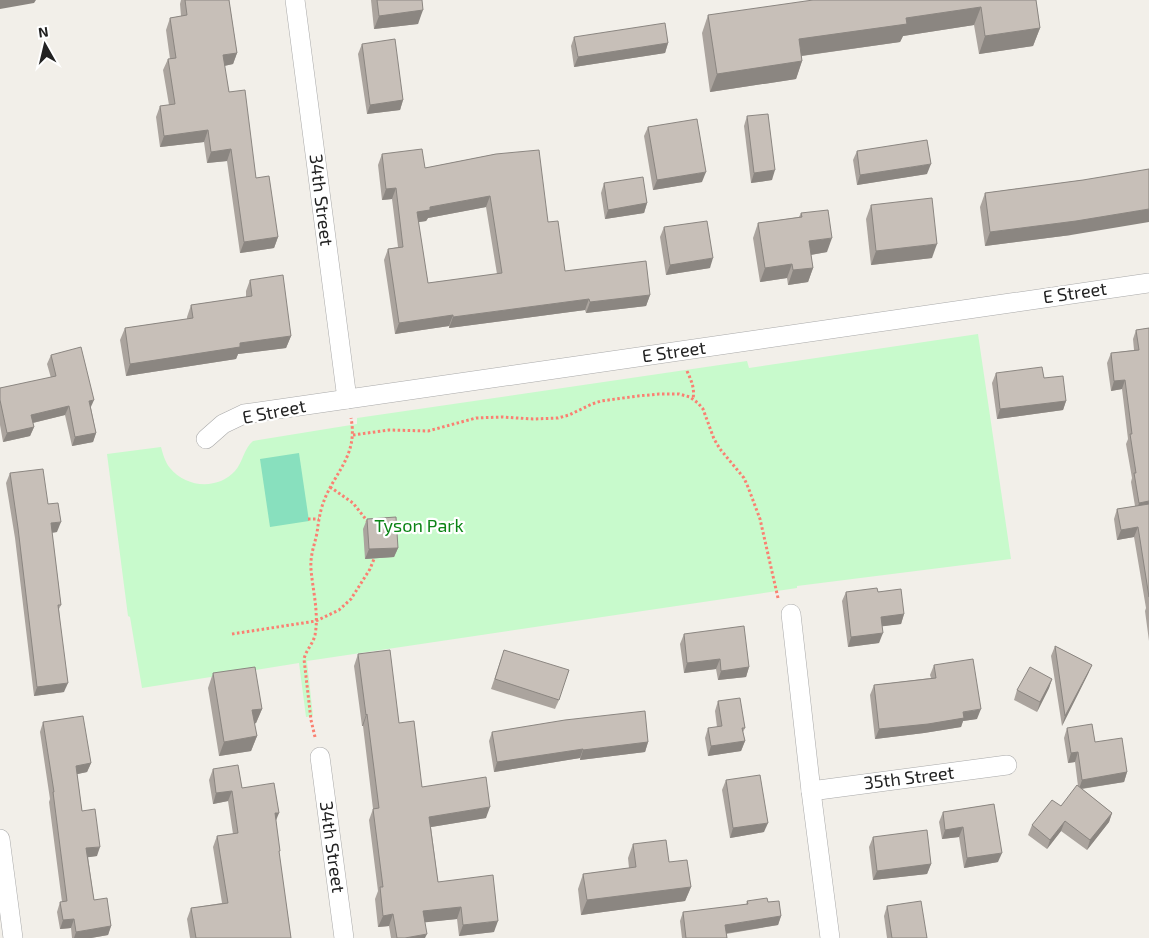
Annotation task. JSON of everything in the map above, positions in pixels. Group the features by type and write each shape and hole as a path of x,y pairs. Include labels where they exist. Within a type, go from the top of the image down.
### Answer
{"street":[{"name":"34th Street","path":"295,0 347,399"},
{"name":"E Street","path":"206,439 223,424 244,414 1149,283"},
{"path":"786,610 830,938"},
{"name":"34th Street","path":"320,757 344,938"},
{"name":"35th Street","path":"811,791 1007,765"},
{"path":"0,839 13,938"}],"path":[{"path":"682,350 687,372 692,382 693,399"},
{"path":"353,436 389,430 428,430 476,418 502,416 558,418 601,401 645,395 679,394 690,397 703,409 714,439 744,478 760,519 786,610"},
{"path":"320,757 311,720 304,659 315,636 316,621 311,558 321,509 330,487 348,456 353,436 347,399"},
{"path":"330,487 353,503 369,524"},
{"path":"308,519 319,519"},
{"path":"232,634 316,621 339,610 352,599 374,559"}],"green space":[{"name":"Tyson Park","path":"978,334 1011,559 797,586 797,588 307,661 313,716 306,717 299,663 142,688 130,617 128,616 107,454 161,447 164,458 177,475 193,483 211,484 228,477 235,471 253,441 357,424 357,418 747,361 749,368"},
{"path":"299,453 309,521 270,527 260,459"}],"building":[{"path":"185,0 229,0 237,53 223,55 229,92 245,90 256,178 269,176 278,237 244,242 231,149 211,152 208,130 164,136 160,106 175,104 168,59 176,58 170,18 187,15"},
{"path":"377,0 422,0 423,10 379,16"},
{"path":"813,0 1036,0 1040,28 985,36 981,7 906,18 907,24 799,39 802,61 717,74 708,15"},
{"path":"665,23 668,43 578,57 574,37"},
{"path":"395,39 403,100 370,105 362,44"},
{"path":"768,114 775,170 754,173 747,116"},
{"path":"697,119 706,172 657,180 648,127"},
{"path":"927,140 931,164 860,175 857,151"},
{"path":"422,149 425,168 496,154 539,150 548,222 558,221 565,271 646,261 650,295 590,302 589,299 399,323 388,249 403,247 396,188 386,189 382,154","holes":["490,196 502,273 428,283 417,212 430,210 430,207"]},
{"path":"1149,169 1149,209 990,232 985,193"},
{"path":"643,177 647,203 608,210 604,183"},
{"path":"932,198 937,244 876,251 871,205"},
{"path":"828,210 832,238 809,241 813,268 793,270 792,264 765,268 758,223 802,217 801,213"},
{"path":"707,221 713,258 670,265 664,227"},
{"path":"283,275 291,336 240,343 240,347 130,364 125,328 193,318 191,305 252,296 250,280"},
{"path":"1149,328 1149,501 1139,503 1134,473 1136,473 1125,380 1114,381 1111,353 1139,350 1136,330"},
{"path":"81,347 94,400 89,401 96,433 75,437 69,406 31,415 34,427 7,433 0,400 0,388 56,376 51,355"},
{"path":"1042,367 1044,378 1063,376 1066,401 1000,409 996,373"},
{"path":"43,469 48,504 58,503 61,522 51,523 61,605 58,605 68,683 37,687 10,473"},
{"path":"1149,504 1149,597 1138,527 1121,530 1117,509"},
{"path":"396,517 398,548 369,549 367,519"},
{"path":"877,588 878,592 901,589 904,614 881,617 883,633 851,637 846,592"},
{"path":"744,626 749,667 721,671 720,659 687,663 684,634"},
{"path":"1055,646 1092,665 1065,716"},
{"path":"390,650 399,723 414,721 422,787 486,777 490,807 429,817 438,882 493,875 498,921 463,925 461,907 423,911 427,934 397,938 393,914 383,916 380,887 383,887 373,809 379,808 358,654"},
{"path":"504,650 569,670 559,700 495,679"},
{"path":"973,659 981,709 963,712 964,718 879,729 874,685 936,678 934,665"},
{"path":"255,667 262,709 252,710 257,736 224,742 213,673"},
{"path":"1030,667 1052,679 1040,702 1017,690"},
{"path":"740,698 745,728 742,728 745,741 711,746 708,728 722,726 718,701"},
{"path":"645,711 648,742 583,749 497,762 492,732 565,720"},
{"path":"83,716 91,763 76,766 82,811 95,809 100,847 86,848 94,900 107,898 111,926 76,932 74,919 63,920 60,902 67,901 54,792 43,722"},
{"path":"1092,724 1095,742 1122,738 1127,772 1082,780 1078,752 1071,753 1067,728"},
{"path":"238,765 242,788 274,783 279,813 275,813 279,851 291,938 196,938 191,908 228,903 217,836 238,833 232,791 216,793 213,769"},
{"path":"760,775 768,823 733,828 726,780"},
{"path":"1077,785 1112,813 1090,840 1065,821 1050,840 1032,825 1052,800 1061,806"},
{"path":"994,804 1002,853 967,858 963,827 945,830 943,812"},
{"path":"927,830 931,864 877,871 873,837"},
{"path":"666,840 669,862 687,860 691,887 587,900 583,874 636,867 633,844"},
{"path":"767,898 768,902 779,901 781,916 725,925 727,938 686,938 683,912 748,904 747,901"},
{"path":"921,901 927,938 892,938 887,906"}]}
